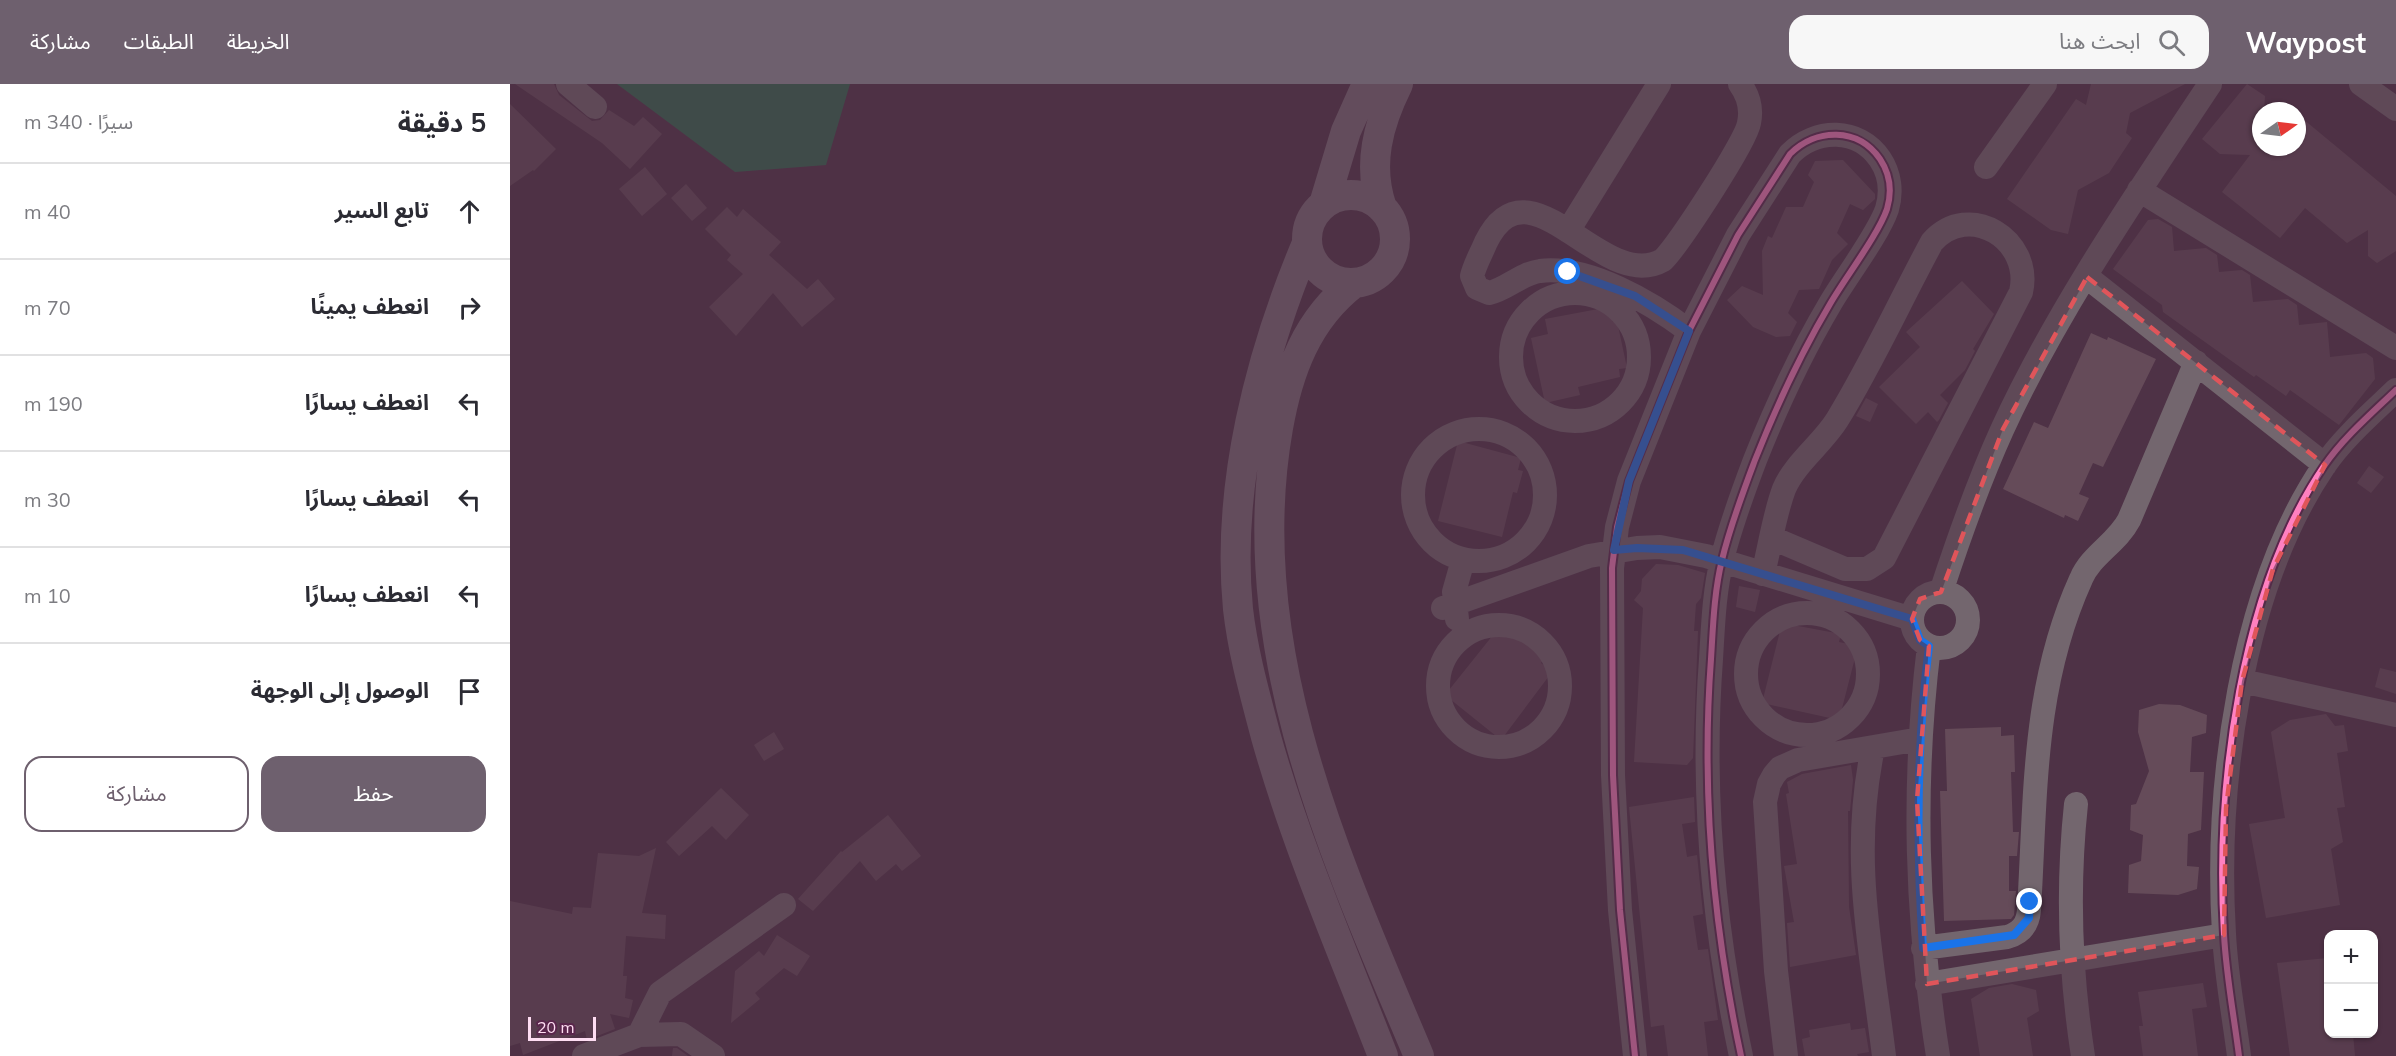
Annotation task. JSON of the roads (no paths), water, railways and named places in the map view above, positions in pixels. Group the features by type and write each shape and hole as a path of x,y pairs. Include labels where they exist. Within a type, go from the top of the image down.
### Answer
{"main road":[{"path":"1367,84 1346,131 1324,204 1311,221 1307,243 1281,312 1252,420 1237,530 1238,609 1252,687 1283,797 1308,868 1383,1056"},
{"path":"1398,84 1384,118 1375,152 1374,176 1382,208 1392,225 1395,239 1392,253 1386,265 1377,275 1354,283 1340,294 1315,324 1297,358 1287,388 1274,450 1271,481 1271,582 1286,683 1317,797 1336,857 1419,1056"},
{"path":"1324,204 1338,197 1354,195 1370,199 1382,208"},
{"path":"1307,243 1310,256 1328,277 1354,283"}],"street":[{"path":"568,84 595,107"},
{"path":"1568,231 1659,84"},
{"path":"1689,331 1635,296 1568,272 1539,272 1525,275 1489,293 1482,292 1473,283 1474,267 1495,225 1503,218 1522,211 1532,212 1629,266 1647,267 1663,260 1745,137 1750,111 1740,84"},
{"path":"1986,167 2045,84"},
{"path":"1941,592 1979,482 2028,377 2139,190 2210,84"},
{"path":"2361,84 2396,109"},
{"path":"1635,1056 1615,842 1613,775 1614,550 1629,481 1689,331 1738,235 1763,194 1798,146 1820,135 1845,135 1856,138 1875,153 1888,174 1890,186 1887,210 1822,316 1796,366 1755,462 1722,561 1709,683 1708,806 1718,928 1741,1056"},
{"path":"2139,190 2396,348"},
{"path":"1763,573 1781,500 1790,477 1828,435 1845,407 1932,242 1948,228 1968,224 2002,238 2019,256 2024,274 2021,292 1884,558 1867,569 1845,569 1772,538"},
{"path":"2087,277 2325,465"},
{"path":"1581,294 1604,300 1623,315 1635,336 1639,360 1633,383 1619,403 1599,416 1581,420 1563,420 1541,411 1523,394 1513,372 1512,348 1520,325 1535,307 1557,296 1581,294"},
{"path":"1923,948 2007,937 2020,930 2029,918 2037,742 2043,703 2060,635 2084,572 2097,556 2116,541 2129,520 2196,362"},
{"path":"2239,1056 2224,935 2226,808 2242,681 2260,606 2273,569 2301,507 2325,465 2396,390"},
{"path":"1523,445 1541,411"},
{"path":"1476,428 1501,432 1523,445 1538,465 1544,483 1545,502 1538,526 1522,546 1500,558 1475,562 1463,560 1451,556 1431,541 1417,519 1412,494 1420,464 1441,440 1464,430 1476,428"},
{"path":"1449,606 1589,556 1614,550 1660,548 1683,550 1763,573 1832,606 1912,619"},
{"path":"1463,560 1449,606 1464,636"},
{"path":"1941,592 1952,594 1967,609 1966,632 1951,646 1940,649 1920,640 1912,619 1920,599 1930,593 1941,592"},
{"path":"1832,606 1862,646 1868,668 1862,701 1849,719 1830,731 1808,735 1786,731 1767,719 1753,701 1749,691 1747,668 1752,647 1766,628 1785,616 1832,606"},
{"path":"1508,626 1530,633 1547,649 1557,670 1559,693 1552,715 1538,733 1518,744 1484,746 1463,736 1447,719 1439,697 1439,674 1448,653 1464,636 1485,627 1508,626"},
{"path":"1929,646 1920,739 1917,862 1923,948 1938,1056"},
{"path":"2242,681 2396,715"},
{"path":"1786,1056 1768,877 1766,793 1774,775 1789,764 1920,739"},
{"path":"1873,748 1861,823 1861,874 1884,1056"},
{"path":"2076,804 2070,882 2072,960 2083,1056"},
{"path":"639,1035 660,993 784,905"},
{"path":"1927,984 2224,935"},
{"path":"584,1056 639,1035 681,1034 713,1056"}]}
